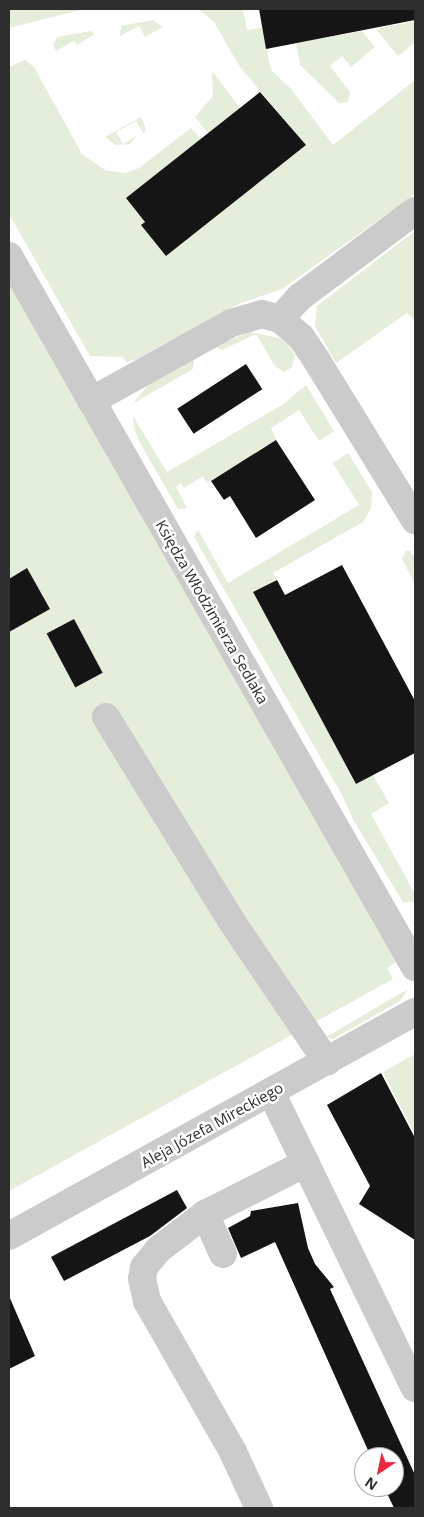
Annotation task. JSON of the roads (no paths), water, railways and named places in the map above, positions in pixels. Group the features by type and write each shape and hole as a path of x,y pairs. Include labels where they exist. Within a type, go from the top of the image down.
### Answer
{"street":[{"path":"280,319 300,296 415,211"},
{"name":"Księdza Włodzimierza Sedlaka","path":"9,256 415,967"},
{"path":"91,401 231,323 262,314 280,319 301,337 415,520"},
{"path":"106,717 232,922 327,1062"},
{"name":"Aleja Józefa Mireckiego","path":"9,1236 415,1012"},
{"path":"271,1092 415,1388"},
{"path":"259,1508 224,1436 147,1301 142,1279 144,1267 158,1250 205,1214 306,1163"},
{"path":"205,1214 223,1254"}]}
